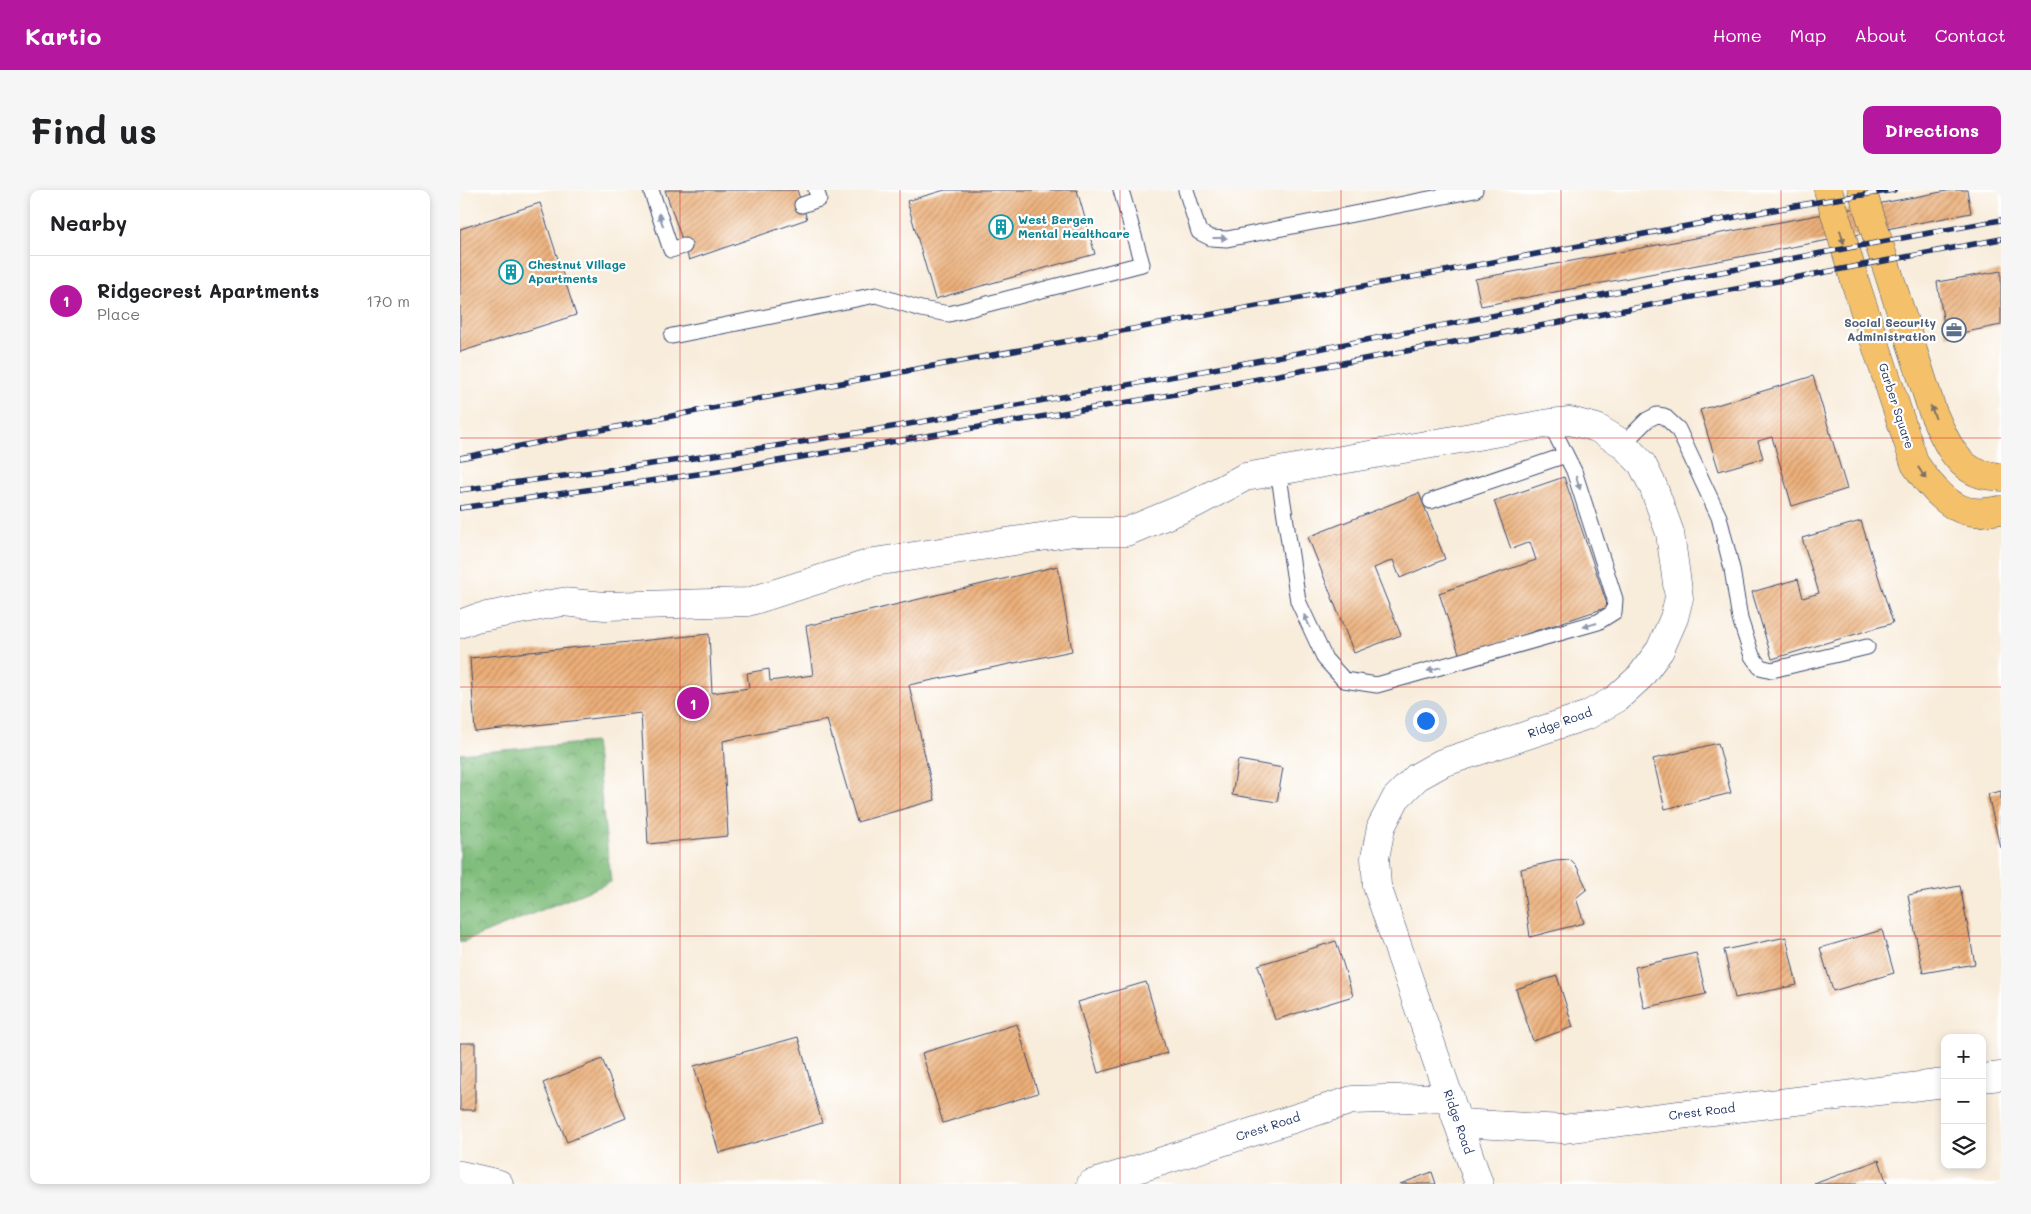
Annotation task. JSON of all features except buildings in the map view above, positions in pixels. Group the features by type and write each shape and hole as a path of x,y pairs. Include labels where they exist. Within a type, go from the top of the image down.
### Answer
{"main road":[{"name":"Garber Square","path":"1828,190 1857,288 1916,464 1929,485 1950,503 1972,512 2001,510"},
{"path":"1862,190 1932,410 1944,437 1955,454 1968,467 1980,474 2001,478"}],"street":[{"name":"Ridge Road","path":"460,624 476,618 562,602 605,606 748,602 874,562 1074,532 1126,532 1196,503 1245,477 1278,470 1550,423 1570,421 1597,428 1623,444 1642,464 1653,486 1670,533 1679,598 1674,618 1660,650 1640,677 1616,699 1588,715 1442,763 1417,777 1396,798 1381,826 1375,858 1377,886 1479,1184"},
{"path":"1986,1078 2001,1076"},
{"name":"Crest Road","path":"1459,1123 1563,1129 1941,1083"},
{"name":"Crest Road","path":"1091,1184 1352,1100 1450,1097"},
{"path":"460,1175 499,1184"}],"lane":[{"path":"651,190 678,248"},
{"path":"672,336 876,295 922,309 949,314 1142,264 1122,190"},
{"path":"1186,190 1199,232 1211,238 1226,238 1266,231 1475,190"},
{"path":"802,205 818,194"},
{"path":"1623,444 1647,420 1657,415 1664,416 1678,429 1719,517 1732,569 1740,619 1752,656 1760,667 1772,670 1866,647"},
{"path":"1278,470 1298,601 1325,659 1344,680 1377,685 1598,622 1614,612 1615,599 1574,471 1550,423"},
{"path":"1431,501 1566,456"}],"green space":[{"path":"595,742 611,882 460,943 460,754"}],"railway":[{"path":"460,458 788,393 1811,203 1894,190"},
{"path":"460,490 775,446 880,429 2001,220"},
{"path":"460,508 712,472 1194,391 2001,239"}],"place":[{"name":"West Bergen Mental Healthcare","path":"1001,227"},
{"name":"Chestnut Village Apartments","path":"511,272"},
{"name":"Social Security Administration","path":"1954,330"},
{"name":"Ridgecrest Apartments","path":"693,703"}]}
